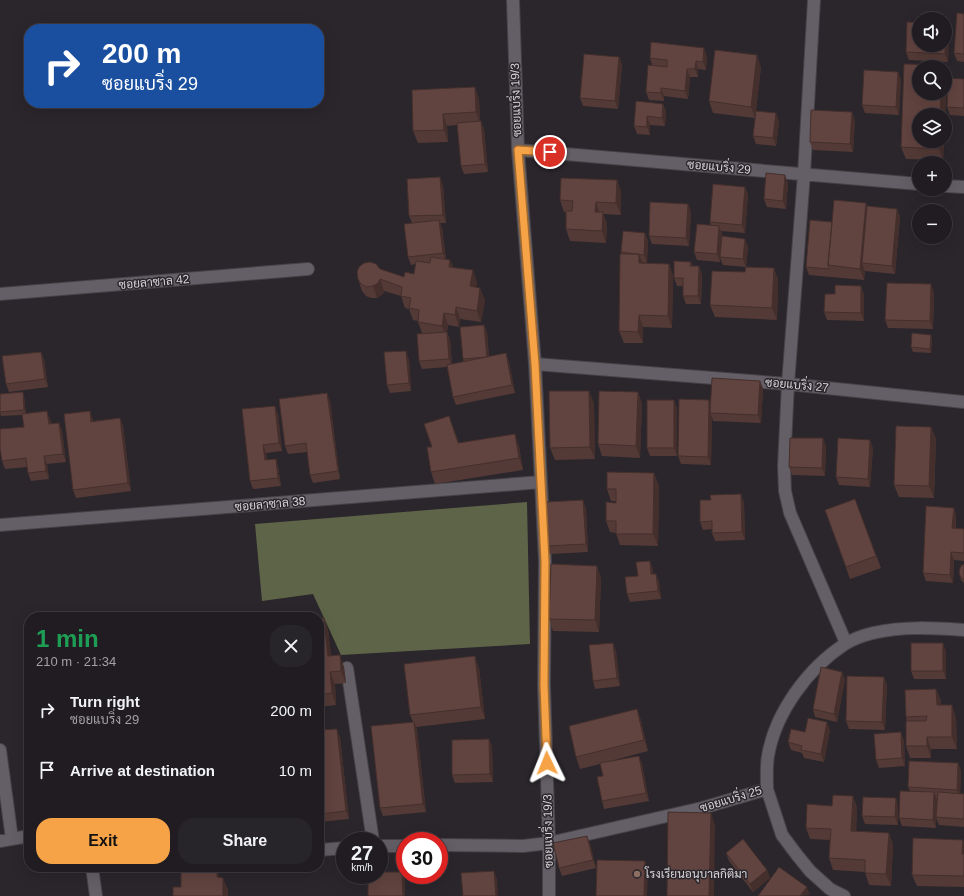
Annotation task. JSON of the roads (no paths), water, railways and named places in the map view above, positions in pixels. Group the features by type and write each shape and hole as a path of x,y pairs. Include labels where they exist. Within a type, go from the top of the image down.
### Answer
{"street":[{"name":"ซอยแบริ่ง 19/3","path":"513,0 518,150 535,364 545,561 544,685 550,843 549,896"},
{"path":"814,0 804,174 788,384 784,491 790,513 846,643"},
{"name":"ซอยแบริ่ง 29","path":"518,150 912,183"},
{"path":"952,186 964,187"},
{"name":"ซอยลาซาล 42","path":"0,294 308,269"},
{"name":"ซอยแบริ่ง 27","path":"535,364 788,384 964,402"},
{"name":"ซอยลาซาล 38","path":"0,525 541,482"},
{"name":"ซอยแบริ่ง 25","path":"448,844 523,846 550,843 702,808 767,790 768,756 779,721 796,692 828,657 846,643 873,633 900,629 928,628 964,630"},
{"path":"346,668 372,832"},
{"path":"0,750 12,839"},
{"path":"767,790 782,835 810,871 830,889 844,896"},
{"path":"0,841 24,837"},
{"path":"324,850 336,849"},
{"path":"93,872 96,896"}],"place":[{"name":"โรงเรียนอนุบาลกิติมา","path":"637,874"}]}
